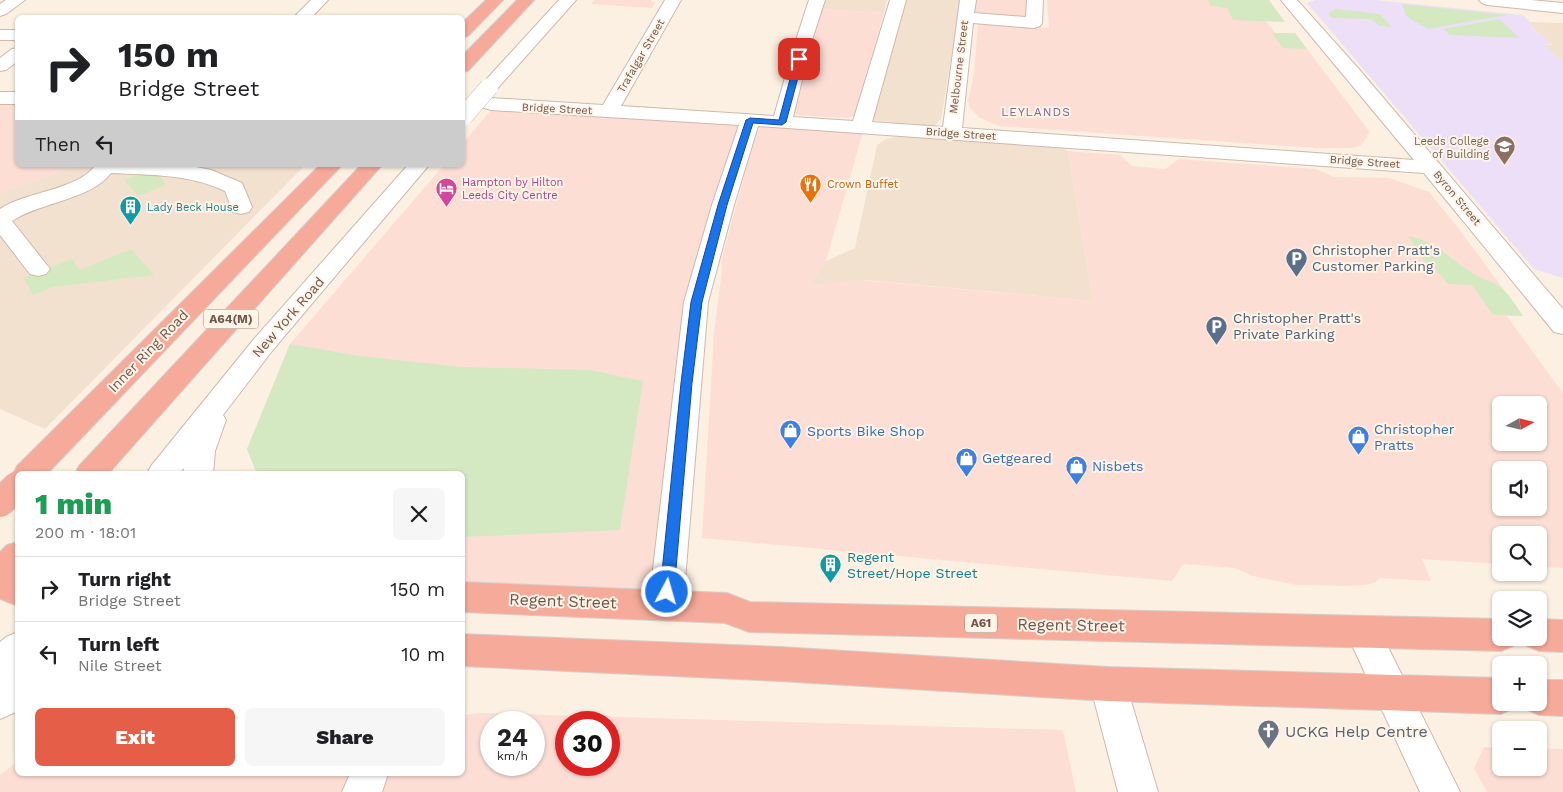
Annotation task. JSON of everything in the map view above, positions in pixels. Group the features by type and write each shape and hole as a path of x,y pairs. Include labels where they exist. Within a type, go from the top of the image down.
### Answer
{"highway":[{"path":"465,30 495,0"},
{"path":"465,65 526,0"},
{"name":"Inner Ring Road","path":"31,471 329,167"},
{"name":"A64(M)","path":"93,471 370,167"},
{"path":"0,503 15,488"},
{"path":"0,496 15,505"},
{"path":"0,575 15,558"},
{"path":"0,583 15,590"},
{"name":"Regent Street","path":"465,597 727,608 749,617 1492,635"},
{"path":"1547,635 1563,636"},
{"path":"465,650 780,664 1108,684 1492,696"},
{"path":"1547,698 1563,698"}],"street":[{"path":"0,10 17,0"},
{"path":"304,15 320,0"},
{"path":"465,115 490,96 568,0"},
{"name":"Trafalgar Street","path":"609,111 673,0"},
{"path":"782,122 803,43 817,0"},
{"path":"867,127 898,0"},
{"path":"966,9 1034,22 1035,0"},
{"path":"1487,0 1563,8"},
{"name":"Byron Street","path":"1291,1 1431,167 1553,302 1563,326"},
{"path":"1544,6 1563,12"},
{"name":"Melbourne Street","path":"952,133 966,9"},
{"path":"0,35 15,35"},
{"path":"0,66 15,55"},
{"name":"Bridge Street","path":"490,96 609,111 867,127 1431,167"},
{"path":"0,98 15,98"},
{"path":"666,604 696,302 722,205 750,120"},
{"path":"38,269 0,219 9,211 88,183 106,167"},
{"path":"128,167 189,170 217,177 235,187 241,207"},
{"name":"New York Road","path":"164,471 223,394 417,167"},
{"path":"198,471 200,451 223,394"},
{"path":"1363,632 1440,792"},
{"path":"0,667 15,651"},
{"path":"1108,684 1138,792"},
{"path":"0,701 15,694"},
{"path":"362,792 368,776"}],"shaded area":[{"path":"594,0 652,0 651,2 655,2 652,8 591,4"},
{"path":"821,0 887,0 884,13 818,9"},
{"path":"900,0 961,0 941,119 935,125 928,126 871,120"},
{"path":"976,0 1032,0 1031,21 973,14"},
{"path":"1047,0 1245,0 1275,33 1295,33 1369,131 1367,137 1360,146 1351,148 1316,148 999,126 980,118 970,108 968,101 974,73 978,23 1049,28"},
{"name":"Leeds College of Building","path":"1316,0 1375,0 1523,15 1530,22 1532,28 1552,44 1543,45 1563,62 1563,278 1534,269 1307,3"},
{"path":"818,9 884,13 855,115 849,118 798,115 793,111 815,37"},
{"path":"1530,22 1563,23 1563,62 1542,45 1552,45 1532,27"},
{"path":"0,103 15,104 15,167 74,167 0,193"},
{"path":"492,109 742,123 714,204 666,604 465,597 465,471 256,471 247,449 290,344 442,167 465,167 465,141"},
{"path":"773,125 863,132 826,261 810,286 861,280 1093,301 1068,151 1120,155 1132,166 1165,169 1179,159 1316,169 1334,177 1389,178 1429,192 1459,229 1523,316 1506,315 1563,393 1563,568 1547,567 1547,526 1492,526 1492,563 1422,559 1431,581 1380,578 1376,582 1366,585 1345,586 1297,585 1253,576 1234,568 1183,564 1172,581 702,538 714,333 722,269 721,261 756,133 762,127"},
{"path":"911,134 1063,148 1068,151 1093,301 865,280 809,286 826,261 855,248 877,145 886,139"},
{"path":"74,167 303,167 45,429 0,409 0,193"},
{"path":"480,713 480,776 545,776 545,715 555,715 555,776 620,776 620,717 1063,730 1076,792 0,792 0,775 15,764 15,776 465,776 465,715"},
{"path":"1484,747 1492,747 1492,776 1547,776 1547,748 1563,749 1563,792 1487,792 1474,768"}],"green space":[{"path":"1208,0 1269,0 1285,22 1233,20 1227,8 1211,6"},
{"path":"1402,4 1507,15 1428,29 1406,16"},
{"path":"1336,9 1380,14 1392,27 1379,26 1371,19 1332,18 1328,14"},
{"path":"1499,19 1520,38 1450,35 1443,29"},
{"path":"1272,33 1295,33 1307,49 1283,48"},
{"path":"147,173 159,174 166,185 138,196 125,181 126,179"},
{"path":"1408,236 1436,247 1474,274 1502,288 1523,316 1493,315 1472,285 1448,284 1433,266 1427,265"},
{"path":"131,249 154,275 53,287 33,295 23,278 72,259 80,270"},
{"path":"290,344 361,356 461,367 590,370 643,381 620,530 465,537 465,471 256,471 247,449"}],"place":[{"name":"Leeds College of Building","path":"1505,166"},
{"name":"Crown Buffet","path":"811,203"},
{"name":"Hampton by Hilton Leeds City Centre","path":"446,207"},
{"name":"Lady Beck House","path":"131,226"},
{"name":"Christopher Pratt's Customer Parking","path":"1296,277"},
{"name":"Christopher Pratt's Private Parking","path":"1217,345"},
{"name":"Sports Bike Shop","path":"791,450"},
{"name":"Christopher Pratts","path":"1358,456"},
{"name":"Getgeared","path":"966,477"},
{"name":"Nisbets","path":"1076,485"},
{"name":"Regent Street/Hope Street","path":"831,584"},
{"name":"UCKG Help Centre","path":"1269,750"}],"district":[{"name":"LEYLANDS","path":"1036,112"}],"route":[{"path":"667,592 696,302 722,205 750,120 782,122 799,59"}]}
